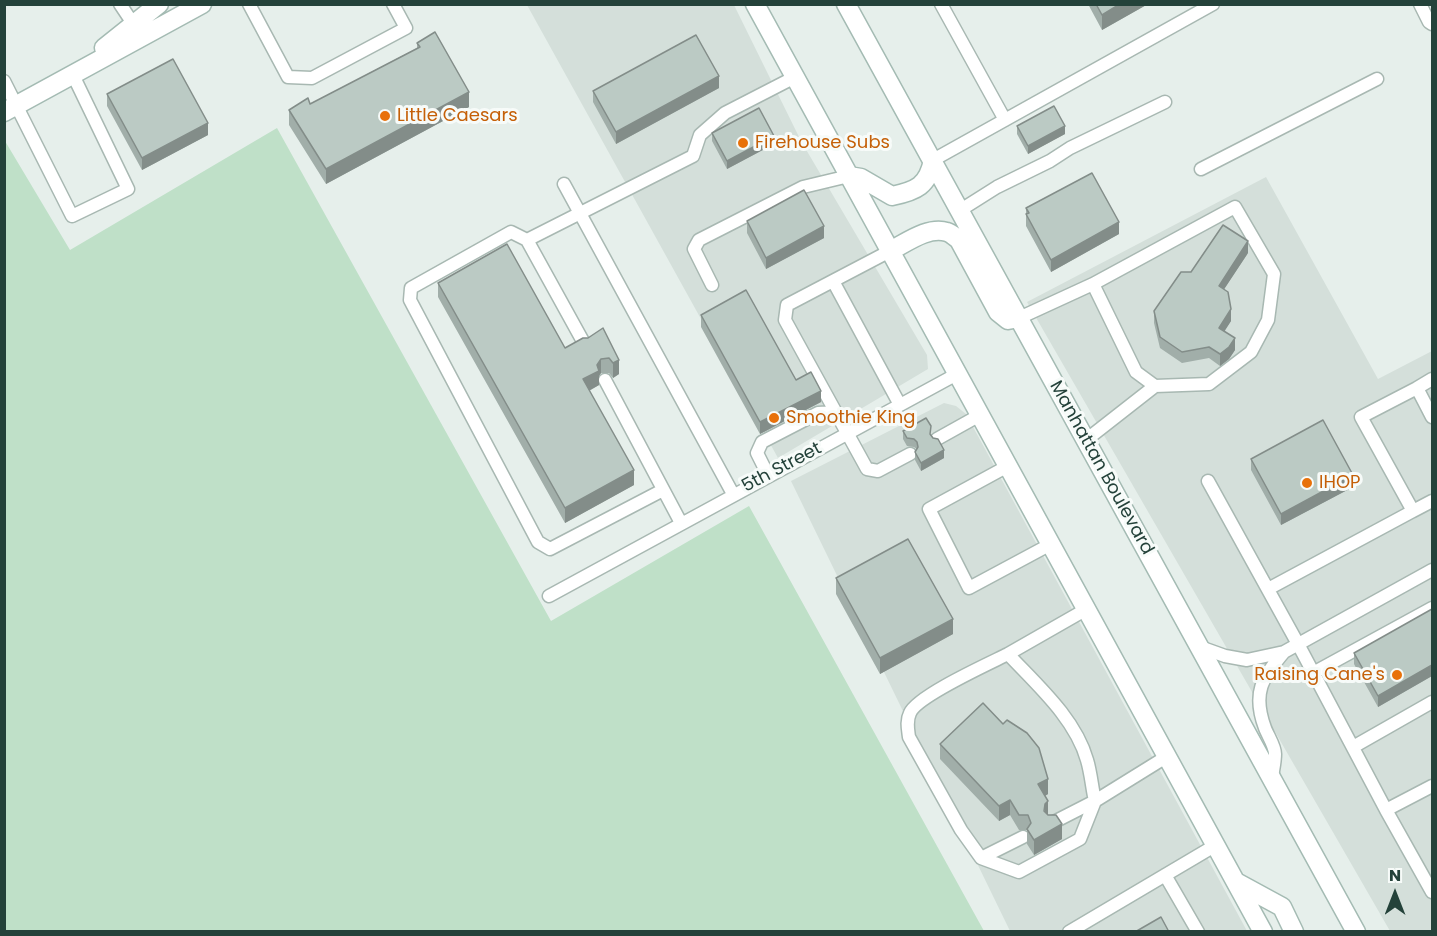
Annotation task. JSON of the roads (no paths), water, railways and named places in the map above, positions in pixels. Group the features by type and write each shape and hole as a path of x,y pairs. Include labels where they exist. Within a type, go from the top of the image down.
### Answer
{"street":[{"path":"11,109 107,46 159,4"},
{"path":"11,109 202,4"},
{"path":"755,4 1263,932"},
{"name":"Manhattan Boulevard","path":"846,4 1356,932"},
{"path":"849,176 861,178 892,196 908,193 923,184 930,174 933,160"},
{"path":"890,251 921,235 938,231 949,232 959,240 998,312 1008,320 1019,318"},
{"path":"1236,882 1282,907 1294,932"}],"lane":[{"path":"120,4 134,24"},
{"path":"249,4 288,77 312,78 406,28 393,4"},
{"path":"941,4 1005,120"},
{"path":"933,160 1213,4"},
{"path":"1420,4 1432,24"},
{"path":"4,81 11,109 72,216 128,189 73,75"},
{"path":"527,240 693,156 700,135 725,114 795,77"},
{"path":"1202,169 1377,79"},
{"path":"959,211 1070,148 1165,102"},
{"path":"712,285 694,249 699,240 803,188 849,176"},
{"path":"564,184 733,494"},
{"path":"1019,318 1093,284 1234,207 1274,274 1268,320 1251,352 1209,384 1155,386 1086,440"},
{"path":"585,345 527,240 511,232 411,288 410,300 538,542 550,549 663,490"},
{"path":"890,251 787,305 785,320 867,469 878,471 910,454"},
{"path":"833,281 900,405"},
{"path":"1093,284 1136,372 1155,386"},
{"name":"5th Street","path":"549,596 957,374"},
{"path":"1413,511 1361,417 1432,379"},
{"path":"605,380 681,523"},
{"path":"1417,388 1432,417"},
{"path":"768,475 757,453 762,442 818,413 836,412"},
{"path":"937,439 980,415"},
{"path":"1008,466 929,510 969,588 1051,544"},
{"path":"1208,481 1432,892"},
{"path":"1268,590 1432,501"},
{"path":"1200,647 1225,656 1247,660 1284,652 1432,570"},
{"path":"1313,673 1432,608"},
{"path":"1008,654 1057,707 1073,730 1087,759 1095,801 1080,839 1019,872 981,858 961,830 909,736 910,711 929,695 1085,610"},
{"path":"1272,777 1275,753 1259,706 1260,690 1266,674 1284,652"},
{"path":"1353,747 1432,702"},
{"path":"1052,823 1095,801 1166,757"},
{"path":"1386,810 1432,786"},
{"path":"981,858 1023,837"},
{"path":"1069,932 1216,845"},
{"path":"1165,875 1198,932"}],"place":[{"name":"Little Caesars","path":"385,116"},
{"name":"Firehouse Subs","path":"743,143"},
{"name":"Smoothie King","path":"774,418"},
{"name":"IHOP","path":"1307,483"},
{"name":"Raising Cane's","path":"1397,675"}]}
